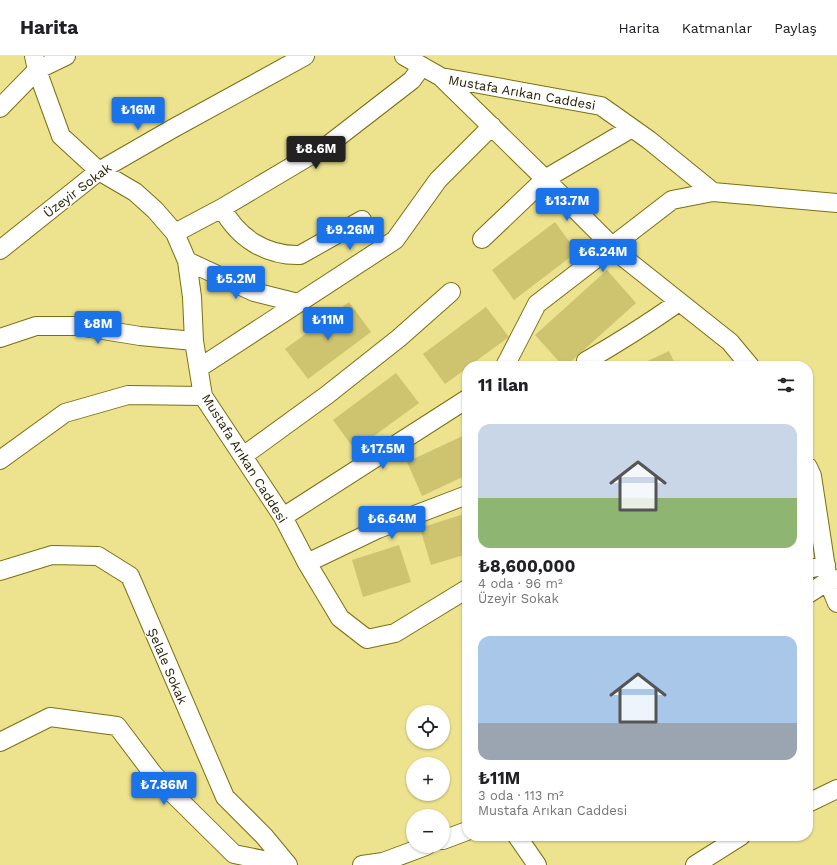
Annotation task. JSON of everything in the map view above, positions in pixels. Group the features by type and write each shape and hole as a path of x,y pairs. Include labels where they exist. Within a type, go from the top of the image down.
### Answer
{"street":[{"path":"0,108 35,63 66,56"},
{"name":"Üzeyir Sokak","path":"0,250 99,171 305,56"},
{"path":"404,56 442,77 612,247 730,342 746,361"},
{"name":"Mustafa Arıkan Caddesi","path":"35,63 61,136 99,171 135,192 155,210 175,233 186,261 192,297 194,341 203,396 283,517 307,563 340,618 367,639 394,632 462,592"},
{"path":"175,233 222,208 328,145 412,80 422,66"},
{"name":"Mustafa Arıkan Caddesi","path":"442,77 601,106 649,140 713,192"},
{"path":"199,368 395,240 438,180 492,126"},
{"path":"482,240 545,179 632,128"},
{"path":"508,361 537,304 672,200 713,192 837,203"},
{"path":"222,208 231,222 248,239 267,250 288,256 300,255 362,220"},
{"path":"186,261 254,292 298,303"},
{"path":"243,456 345,381 399,338 451,292"},
{"path":"586,361 643,327 680,302"},
{"path":"0,338 36,326 78,326 140,336 194,341"},
{"path":"0,460 65,413 128,396 203,396"},
{"path":"283,517 462,402"},
{"path":"307,563 378,530 462,497"},
{"path":"813,498 815,543 830,575 837,603"},
{"name":"Şelale Sokak","path":"0,571 52,555 98,556 130,576 225,797 264,836 288,865"},
{"path":"813,570 830,575"},
{"path":"813,590 830,575"},
{"path":"0,742 50,717 117,726 154,776 234,854 288,865"},
{"path":"813,801 837,789"},
{"path":"450,837 462,833"},
{"path":"520,841 537,865"},
{"path":"695,865 718,859 736,841"},
{"path":"362,865 383,862 407,853"}],"building":[{"path":"555,222 577,252 514,300 492,270"},
{"path":"607,270 636,303 572,361 558,361 535,335"},
{"path":"349,302 371,332 308,379 285,349"},
{"path":"486,307 509,337 476,361 462,361 462,372 445,384 423,354"},
{"path":"669,351 674,361 648,361"},
{"path":"396,373 419,403 355,450 333,420"},
{"path":"462,436 462,477 422,496 407,462"},
{"path":"462,515 462,556 431,565 420,528"},
{"path":"399,545 411,582 363,597 352,560"}]}
